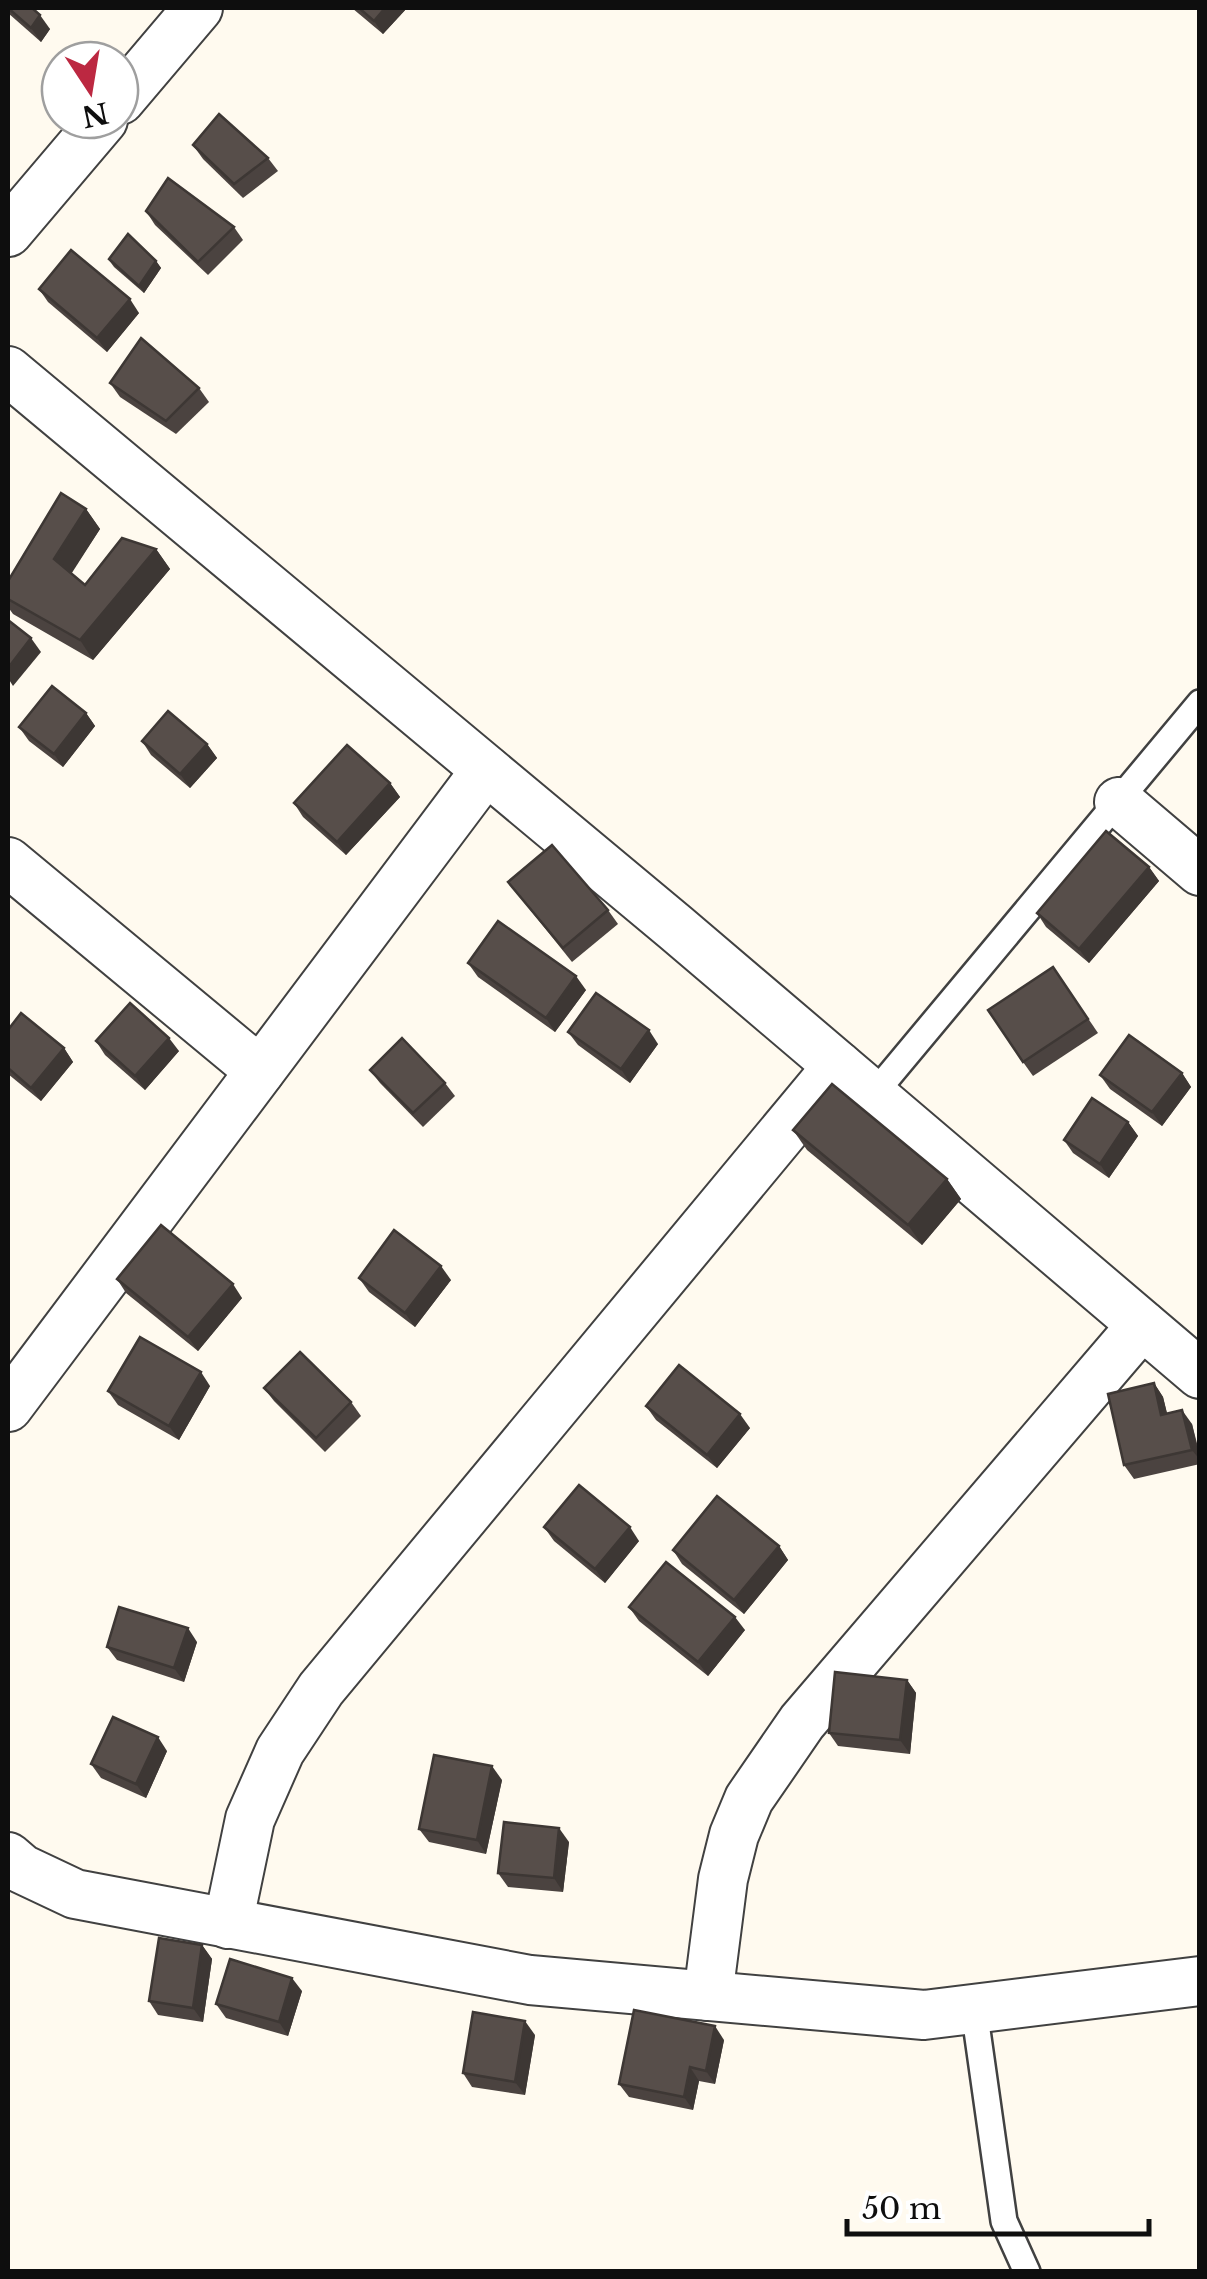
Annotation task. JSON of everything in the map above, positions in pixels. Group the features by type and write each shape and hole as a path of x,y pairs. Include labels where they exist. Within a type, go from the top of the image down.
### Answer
{"street":[{"path":"140,76 198,8"},
{"path":"8,232 86,140"},
{"path":"8,371 1200,1374"},
{"path":"8,1406 23,1354 260,1071 486,770"},
{"path":"1119,802 1200,871"},
{"path":"8,862 260,1071"},
{"path":"228,1924 250,1819 280,1750 321,1689 856,1081"},
{"path":"708,1996 723,1878 749,1799 802,1722 1142,1325"},
{"path":"8,1857 22,1869 75,1894 530,1980 924,2016 1200,1980"}],"lane":[{"path":"856,1081 1119,802 1200,703"},
{"path":"974,2010 1004,2221 1027,2272"}],"building":[{"path":"8,8 32,8 40,15 31,28"},
{"path":"359,8 385,8 374,21"},
{"path":"219,114 268,158 234,184 193,145"},
{"path":"168,178 234,227 198,262 146,211"},
{"path":"128,234 156,261 139,286 109,259"},
{"path":"71,250 130,299 97,338 39,289"},
{"path":"141,338 199,388 166,421 110,383"},
{"path":"61,493 86,509 54,559 85,585 122,538 156,549 80,640 8,599 8,581"},
{"path":"8,620 31,638 8,668"},
{"path":"52,686 86,713 54,754 19,727"},
{"path":"168,711 207,744 180,774 142,741"},
{"path":"347,745 390,783 337,842 294,803"},
{"path":"1106,831 1149,867 1079,949 1037,913"},
{"path":"552,845 608,910 563,948 508,882"},
{"path":"498,921 576,976 546,1018 468,963"},
{"path":"1053,967 1088,1019 1023,1062 988,1010"},
{"path":"596,993 649,1030 621,1069 568,1032"},
{"path":"130,1003 169,1038 135,1076 96,1041"},
{"path":"21,1013 64,1048 31,1088 8,1068 8,1030"},
{"path":"1129,1035 1182,1073 1152,1112 1100,1075"},
{"path":"402,1038 445,1083 413,1113 370,1070"},
{"path":"832,1084 947,1179 908,1225 793,1130"},
{"path":"1092,1098 1128,1122 1100,1164 1064,1140"},
{"path":"161,1225 233,1284 188,1337 117,1279"},
{"path":"394,1230 441,1266 405,1313 359,1278"},
{"path":"140,1337 201,1372 169,1426 108,1391"},
{"path":"300,1352 351,1402 316,1438 264,1388"},
{"path":"679,1365 740,1414 707,1455 646,1406"},
{"path":"1154,1383 1161,1415 1182,1410 1192,1450 1124,1465 1108,1394"},
{"path":"579,1485 630,1527 595,1569 544,1527"},
{"path":"717,1496 779,1546 734,1600 673,1550"},
{"path":"666,1562 735,1617 698,1662 629,1607"},
{"path":"119,1607 188,1628 174,1668 107,1647"},
{"path":"835,1672 907,1680 900,1740 829,1733"},
{"path":"113,1717 158,1737 136,1784 91,1764"},
{"path":"434,1755 492,1766 477,1840 419,1829"},
{"path":"504,1822 559,1828 554,1878 498,1873"},
{"path":"159,1938 202,1945 193,2008 149,2001"},
{"path":"230,1959 292,1978 279,2022 216,2004"},
{"path":"634,2010 715,2026 706,2071 690,2067 684,2097 619,2084"},
{"path":"473,2012 525,2021 515,2082 463,2073"}]}
